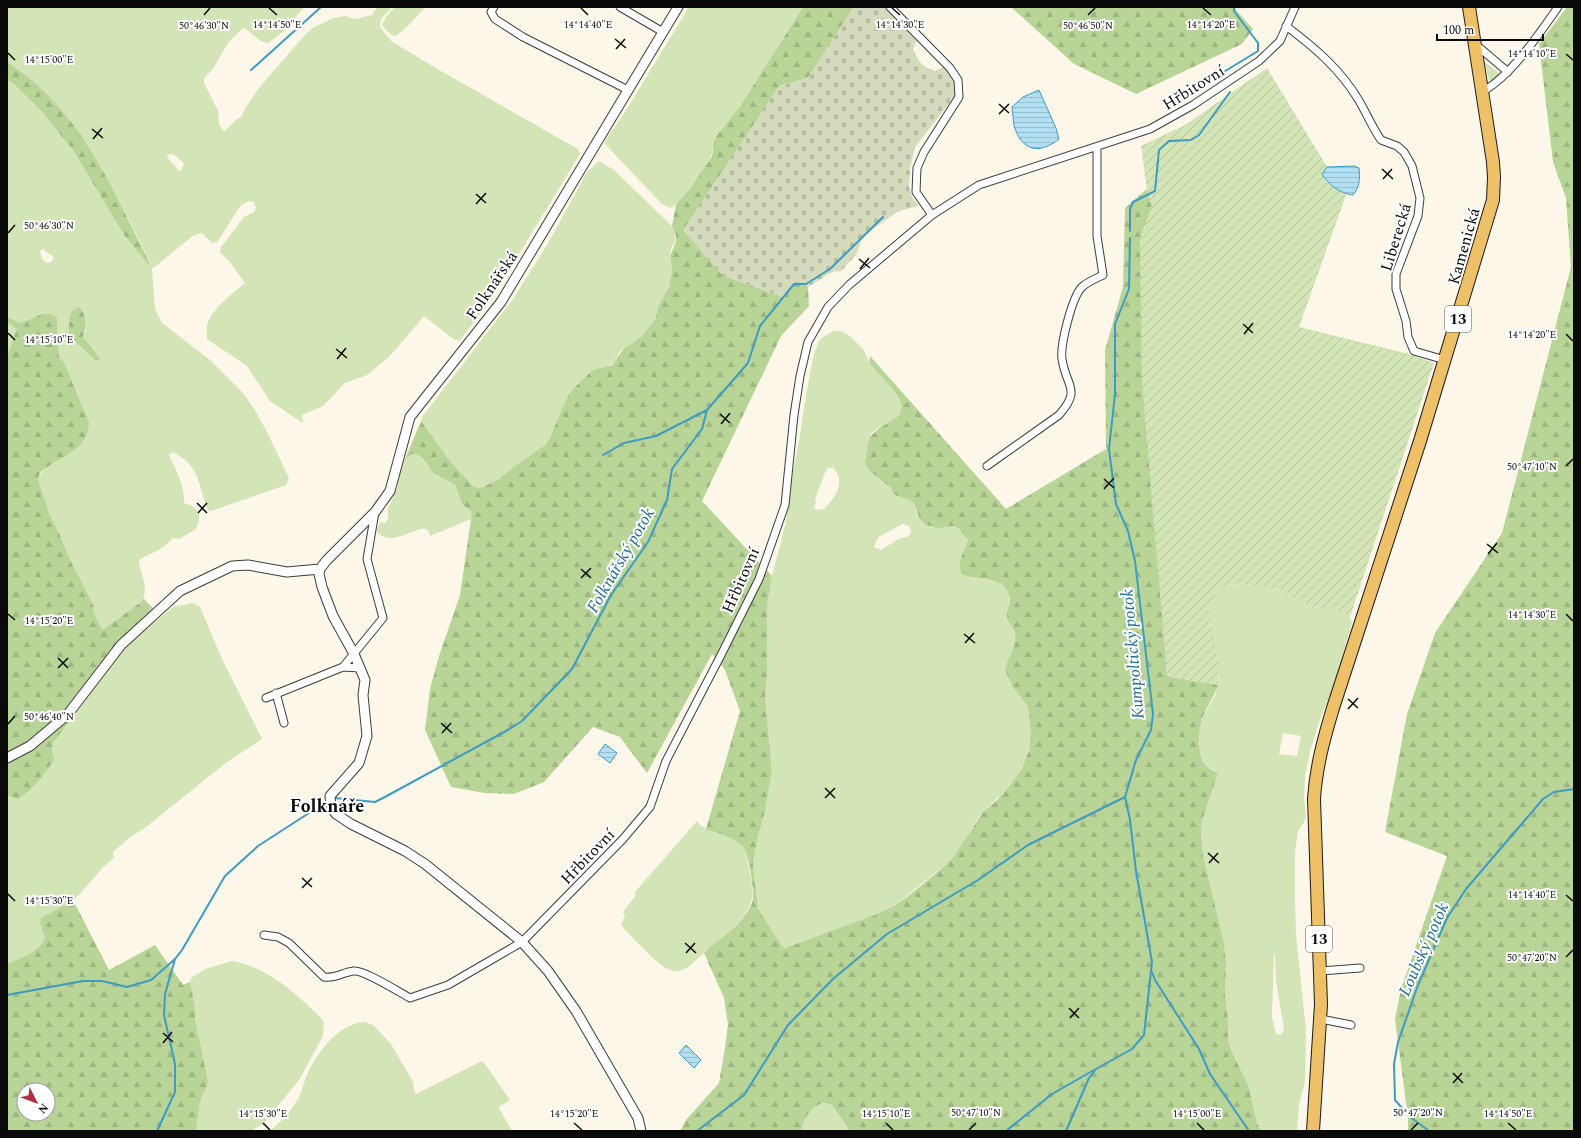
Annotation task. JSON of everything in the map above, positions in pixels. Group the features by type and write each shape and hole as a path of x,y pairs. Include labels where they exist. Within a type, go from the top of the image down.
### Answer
{"main road":[{"name":"Kamenická","path":"1321,971 1314,810 1315,779 1321,748 1367,601 1418,448 1493,200 1494,177 1483,91 1469,7"},
{"name":"13","path":"1313,1131 1320,1019 1321,971"}],"street":[{"path":"494,7 491,12 495,19 524,37 628,90"},
{"path":"620,7 663,32"},
{"name":"Folknářská","path":"320,569 326,560 375,512 390,491 410,417 501,302 678,7"},
{"path":"890,7 950,68 958,80 959,97 924,152 917,168 916,192 932,215"},
{"path":"1286,26 1294,7"},
{"path":"1483,91 1492,86 1508,72 1558,7"},
{"name":"Hřbitovní","path":"264,935 278,937 288,943 324,977 330,978 356,971 368,975 410,998 448,985 522,942 623,839 650,807 666,761 759,579 785,505 794,415 808,342 828,307 844,290 932,215 979,185 1150,129 1193,105 1259,61 1280,41 1286,26"},
{"name":"Liberecká","path":"1286,26 1318,50 1340,74 1358,99 1381,140 1397,146 1404,152 1412,166 1420,198 1418,216 1396,274 1396,289 1406,321 1408,337 1414,351 1445,360"},
{"path":"1475,44 1508,72"},
{"path":"987,466 1059,415 1069,404 1072,393 1062,360 1062,348 1070,312 1076,294 1083,286 1103,275 1098,236 1097,147"},
{"path":"343,667 383,618 367,559 375,512"},
{"path":"7,758 30,746 68,714 121,645 180,591 232,566 248,565 287,572 320,569 319,574 322,587 333,616 354,654 365,680 364,695 367,736 359,763 330,796 331,807 336,814 351,824 405,851 425,864 522,942 548,971 576,1011 638,1118 640,1131"},
{"path":"266,698 343,667 360,668"},
{"path":"276,693 284,723"},
{"path":"1321,971 1360,968"},
{"path":"1320,1019 1352,1025"}],"green space":[{"path":"7,7 304,7 284,31 268,43 265,43 244,28 229,41 213,68 204,79 204,83 218,111 219,125 224,131 235,120 241,117 259,88 304,36 314,27 334,18 345,16 355,19 372,15 377,7 392,7 381,19 380,27 391,41 578,149 580,154 491,300 460,340 455,340 424,316 389,357 367,375 345,383 323,406 302,415 303,423 270,401 247,366 207,339 207,326 217,308 245,283 229,261 220,253 221,247 244,217 254,212 256,208 254,202 249,201 241,205 217,242 212,243 202,233 194,235 152,269 155,309 162,323 210,360 242,392 253,407 266,430 289,478 286,485 211,511 208,510 204,501 197,476 193,469 181,457 172,452 169,455 182,484 184,503 193,507 198,512 199,519 196,529 179,539 173,538 161,549 139,560 145,586 144,597 141,602 102,629 93,611 94,607 75,571 49,513 38,479 43,471 68,455 83,443 88,434 89,422 64,362 59,357 57,318 42,314 21,323 7,317 7,80 14,84 43,113 73,150 124,235 152,268 116,195 78,131 47,94 28,77 7,62","holes":["168,154 175,155 184,164 181,171 178,170 167,157","44,249 53,256 51,262 47,263 42,259 40,251","86,329 83,337 95,360 73,340"]},
{"path":"395,7 425,7 410,24 394,36 382,25 386,17"},
{"path":"689,7 803,7 737,112 716,136 711,156 699,177 687,193 670,208 662,204 605,144 605,141 625,112"},
{"path":"803,7 854,7 808,78 779,86 722,275 783,297 794,285 804,282 808,287 809,306 781,336 702,501 772,576 767,606 767,676 765,696 772,772 753,863 758,908 781,945 785,948 875,915 892,907 907,897 941,869 954,856 983,812 997,800 1012,783 1022,768 1029,750 1031,732 1027,705 1013,687 1005,670 1015,639 1015,634 1007,618 1010,600 1009,594 1004,586 997,582 965,575 961,571 960,563 968,540 959,529 954,526 943,528 934,527 921,521 914,504 908,499 894,494 891,488 870,471 865,463 869,438 879,428 899,416 902,406 898,395 869,363 870,356 1006,509 1106,449 1105,350 1123,287 1125,208 1147,189 1152,206 1140,239 1167,676 1218,685 1201,721 1199,733 1202,760 1208,767 1218,773 1202,821 1201,834 1203,855 1224,943 1226,962 1225,996 1228,1020 1228,1041 1249,1087 1257,1123 1261,1131 850,1131 832,1105 823,1103 815,1107 809,1113 804,1120 802,1129 799,1131 680,1131 686,1120 719,1083 725,1048 728,1024 724,998 704,953 741,921 750,908 753,899 753,885 750,869 742,845 720,833 706,829 740,711 725,670 712,654 647,773 620,737 593,727 544,782 514,794 485,793 451,787 425,730 430,689 439,656 460,595 472,512 462,504 455,485 435,474 422,458 416,454 412,454 405,459 421,421 450,461 474,487 481,488 499,479 545,445 569,394 593,370 612,365 625,347 632,344 644,334 655,319 660,303 669,286 672,272 670,256 676,242 676,235 672,226 676,204 690,189 711,158 716,136 739,108"},
{"path":"854,7 885,7 917,40 913,49 921,63 934,71 944,67 954,80 955,96 915,147 910,169 909,187 912,197 919,206 899,211 863,236 856,255 841,271 832,272 808,287 804,282 794,285 783,297 722,275 683,230 779,86 808,78"},
{"path":"1011,7 1235,7 1253,29 1242,44 1136,94 1074,64"},
{"path":"1567,7 1574,7 1574,1131 1408,1131 1408,1118 1395,1019 1401,989 1447,856 1385,832 1407,714 1435,633 1502,533 1571,267 1566,198 1553,162 1539,44"},
{"path":"1484,61 1499,73 1500,77 1493,81 1489,80"},
{"path":"7,62 28,77 46,93 78,130 116,194 152,269 124,235 73,150 43,113 14,84 7,80"},
{"path":"1267,68 1327,167 1322,174 1325,181 1346,195 1299,327 1409,354 1434,363 1350,617 1340,611 1313,607 1296,600 1282,590 1234,584 1220,589 1212,599 1209,613 1219,663 1218,685 1167,676 1142,383 1140,239 1152,206 1147,189 1141,146 1185,125"},
{"path":"599,161 614,170 672,226 675,232 676,240 670,255 672,273 669,283 658,311 647,331 636,341 624,348 613,363 600,368 555,427 545,445 499,479 481,488 474,487 450,461 421,421 422,417 513,299 547,245 587,172"},
{"path":"79,307 85,317 85,330 83,337 99,357 100,361 95,360 69,336 69,323 72,311"},
{"path":"42,314 51,314 57,318 59,357 64,362 89,422 88,432 79,447 40,473 38,479 49,513 75,571 94,607 93,611 102,629 141,602 143,598 153,608 118,641 65,710 27,742 7,752 7,356 17,329 7,322 7,317 21,323"},
{"path":"7,322 18,329 7,356"},
{"path":"834,331 841,331 850,336 864,350 869,363 898,395 902,406 899,416 874,431 869,438 871,453 892,491 911,501 915,507 918,517 931,527 942,528 954,526 959,529 968,540 967,547 964,551 970,578 997,581 1005,587 1010,594 1007,619 1015,634 1014,643 1006,666 1027,706 1030,716 1031,736 1026,756 1018,775 982,813 958,851 942,867 900,901 881,913 785,948 781,945 758,908 753,863 772,772 765,696 767,676 767,606 772,576 786,522 792,477 813,357 819,341 824,336","holes":["828,468 833,468 837,473 839,478 838,489 832,500 824,509 816,510 814,507 816,503 815,499","903,524 909,526 911,531 909,536 897,540 881,550 874,547 878,537"]},
{"path":"415,453 423,459 435,474 455,485 462,504 472,512 471,519 430,536 428,530 423,529 397,537 384,537 377,532 377,528 381,522 385,523 388,519 388,508 397,489 402,462 408,456"},
{"path":"1234,584 1282,590 1296,600 1313,607 1340,611 1350,617 1352,623 1331,693 1322,713 1310,751 1305,777 1304,797 1306,816 1298,831 1295,853 1296,934 1306,1030 1305,1081 1299,1105 1297,1131 1261,1131 1257,1123 1249,1087 1228,1041 1228,1020 1225,996 1226,962 1224,943 1203,855 1201,834 1202,821 1218,773 1205,764 1202,758 1200,752 1199,726 1203,715 1215,696 1218,685 1219,663 1209,613 1213,596 1220,589","holes":["1283,733 1301,736 1297,756 1279,754","1274,954 1276,981 1284,1029 1281,1035 1276,1034 1272,1017"]},
{"path":"193,603 200,607 222,659 262,739 227,762 113,852 114,858 108,862 73,900 47,915 43,919 40,923 45,938 42,943 28,954 7,964 7,795 15,798 27,793 44,774 54,757 52,749 55,738 77,712 124,648 173,607"},
{"path":"77,712 54,741 52,749 54,760 38,782 28,792 17,799 7,795 7,763 32,750"},
{"path":"697,821 704,828 725,835 743,846 752,882 752,897 747,911 735,926 688,967 674,971 665,967 652,957 622,927 621,924 625,917 623,912 636,895 635,892"},
{"path":"73,900 109,970 155,945 183,985 190,982 195,1007 195,1020 208,1082 200,1102 196,1131 7,1131 7,964 34,951 42,943 45,938 40,923 41,918"},
{"path":"232,961 246,964 282,983 322,1019 324,1022 323,1036 299,1080 263,1124 251,1131 196,1131 200,1102 205,1090 195,1020 195,1007 190,982 191,978 205,969"},
{"path":"364,1022 373,1025 391,1044 413,1082 414,1091 416,1094 482,1061 510,1100 499,1108 512,1131 269,1131 286,1116 293,1107 299,1097 306,1077 322,1050 336,1034 345,1028"},
{"path":"823,1103 832,1105 850,1131 799,1131 802,1129 804,1120 809,1113 815,1107"}],"water":[{"path":"1039,90 1056,128 1059,139 1052,144 1038,149 1026,145 1017,134 1014,126 1012,107 1023,97"},
{"path":"1354,166 1359,168 1359,179 1357,189 1353,195 1344,193 1335,188 1324,178 1322,174 1327,167"},
{"path":"605,744 617,753 610,763 598,754"},
{"path":"686,1045 701,1060 694,1068 679,1053"}],"waterway":[{"path":"251,70 321,7"},
{"name":"Folknářský potok","path":"1217,76 1258,51 1258,43 1234,11 1234,7"},
{"name":"Kumpoltický potok","path":"1130,231 1130,209 1133,202 1155,191 1159,150 1169,141 1191,140 1199,135 1230,92"},
{"name":"Folknářský potok","path":"334,798 375,802 383,798 522,721 572,669 611,595 648,542 667,500 672,469 702,429 707,410 748,363 760,326 794,284 806,284 830,269 883,217"},
{"name":"Kumpoltický potok","path":"1066,1131 1089,1078 1096,1069 1132,1049 1144,1035 1152,962 1136,871 1130,820 1125,797 1136,760 1151,730 1153,714 1135,561 1128,531 1116,504 1109,449 1115,394 1115,324 1129,289 1130,238"},
{"path":"603,455 624,443 656,436 707,410"},
{"name":"Loubský potok","path":"1429,1131 1409,1116 1395,1100 1394,1064 1398,1042 1418,985 1447,918 1466,889 1543,799 1554,792 1574,789"},
{"path":"697,1131 744,1095 788,1025 833,979 887,934 978,880 1028,845 1125,797"},
{"name":"Folknářský potok","path":"7,995 83,981 102,981 127,987 151,980 175,959 182,950 225,876 258,846 326,802"},
{"path":"157,1131 175,1092 175,1064 164,1015 165,994 175,959"},
{"path":"1152,972 1155,980 1199,1049 1210,1074 1249,1131"},
{"path":"1006,1131 1052,1094 1094,1070"}],"district":[{"name":"Folknáře","path":"327,806"}]}
